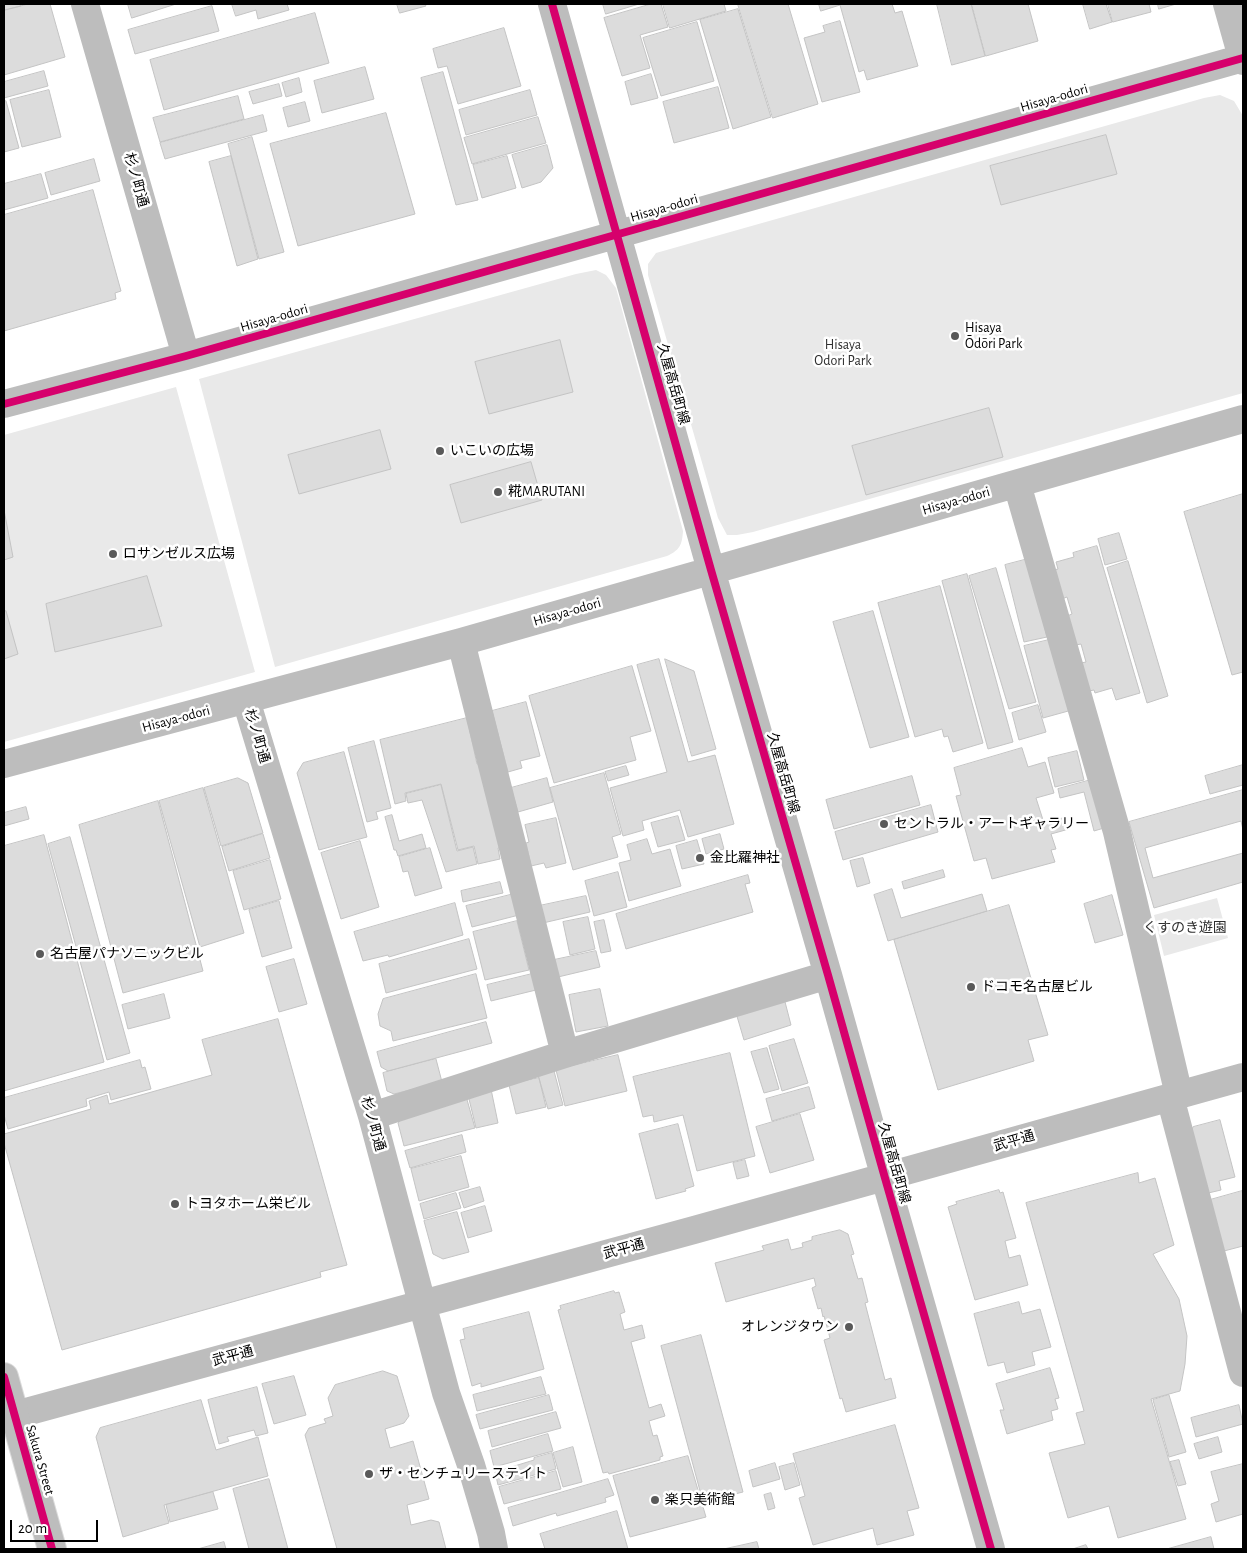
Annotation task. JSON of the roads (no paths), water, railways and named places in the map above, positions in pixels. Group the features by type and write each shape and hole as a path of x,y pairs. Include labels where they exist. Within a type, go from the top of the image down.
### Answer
{"main road":[{"name":"杉ノ町通","path":"86,4 186,356"},
{"name":"久屋高岳町線","path":"552,4 711,570 991,1549"},
{"path":"1227,4 1243,59"},
{"name":"Hisaya-odori","path":"4,404 186,356 1243,59"},
{"name":"Hisaya-odori","path":"4,764 461,642 1243,419"},
{"path":"1017,484 1117,832 1174,1096 1243,1373"},
{"path":"461,642 565,1054"},
{"name":"杉ノ町通","path":"246,700 372,1116 446,1393 471,1465 494,1549"},
{"path":"372,1116 565,1054 828,975"},
{"name":"武平通","path":"9,1417 885,1178 1243,1077"},
{"name":"Sakura Street","path":"4,1376 9,1417 52,1549"}],"place":[{"name":"Hisaya Ōdōri Park","path":"955,336"},
{"name":"いこいの広場","path":"440,451"},
{"name":"糀MARUTANI","path":"498,492"},
{"name":"ロサンゼルス広場","path":"113,554"},
{"name":"セントラル・アートギャラリー","path":"884,824"},
{"name":"金比羅神社","path":"700,858"},
{"name":"名古屋パナソニックビル","path":"40,954"},
{"name":"ドコモ名古屋ビル","path":"971,987"},
{"name":"トヨタホーム栄ビル","path":"175,1204"},
{"name":"オレンジタウン","path":"849,1327"},
{"name":"ザ・センチュリーステイト","path":"369,1474"},
{"name":"楽只美術館","path":"655,1500"}],"park label":[{"name":"Hisaya Odori Park","path":"843,354"},
{"name":"くすのき遊園","path":"1185,928"}]}
